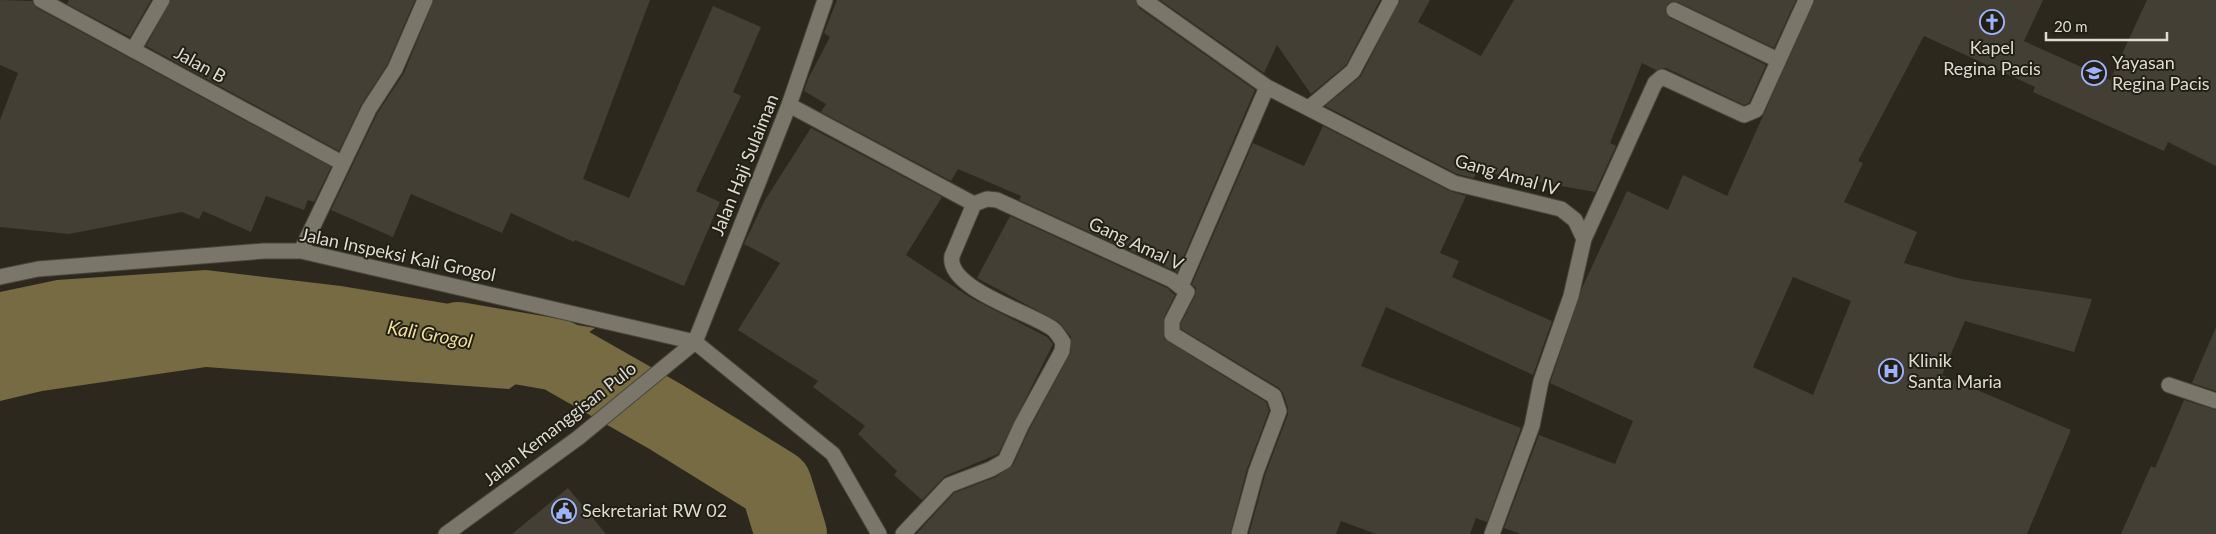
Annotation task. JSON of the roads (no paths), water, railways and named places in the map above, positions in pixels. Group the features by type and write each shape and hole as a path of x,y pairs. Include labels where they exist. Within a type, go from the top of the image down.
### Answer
{"street":[{"name":"Jalan B","path":"40,0 342,163"},
{"path":"133,50 162,0"},
{"path":"301,251 369,110 395,69 425,0"},
{"name":"Jalan Haji Sulaiman","path":"694,342 789,105 825,0"},
{"name":"Gang Amal IV","path":"1144,0 1267,87 1454,183 1561,209 1575,220 1584,239"},
{"path":"1309,108 1352,71 1391,0"},
{"path":"1492,534 1532,426 1541,381 1571,296 1584,239 1658,80 1662,77 1744,115 1756,110 1806,0"},
{"path":"1674,10 1778,60"},
{"path":"1181,286 1267,87"},
{"path":"789,105 974,204 952,256 951,262 957,275 975,289 1053,330 1063,342 1062,351 1005,461 991,469 949,485 903,534"},
{"name":"Gang Amal V","path":"974,204 987,199 997,200 1181,286 1187,292 1172,321 1172,334 1274,396 1279,411 1256,472 1239,534"},
{"name":"Jalan Inspeksi Kali Grogol","path":"0,277 48,268 264,251 301,251 694,342"},
{"path":"694,342 833,454 879,534"},
{"name":"Jalan Kemanggisan Pulo","path":"446,534 578,438 694,342"},
{"path":"2169,385 2216,401"}],"water":[{"path":"206,270 341,286 595,328 509,389 206,367 42,391 0,401 0,292 57,280"}],"waterway":[{"name":"Kali Grogol","path":"458,338 557,355 666,417 776,485 791,534"}],"place":[{"name":"Kapel Regina Pacis","path":"1992,22"},
{"name":"Yayasan Regina Pacis","path":"2094,73"},
{"name":"Klinik Santa Maria","path":"1891,371"},
{"name":"Sekretariat RW 02","path":"564,511"}]}
